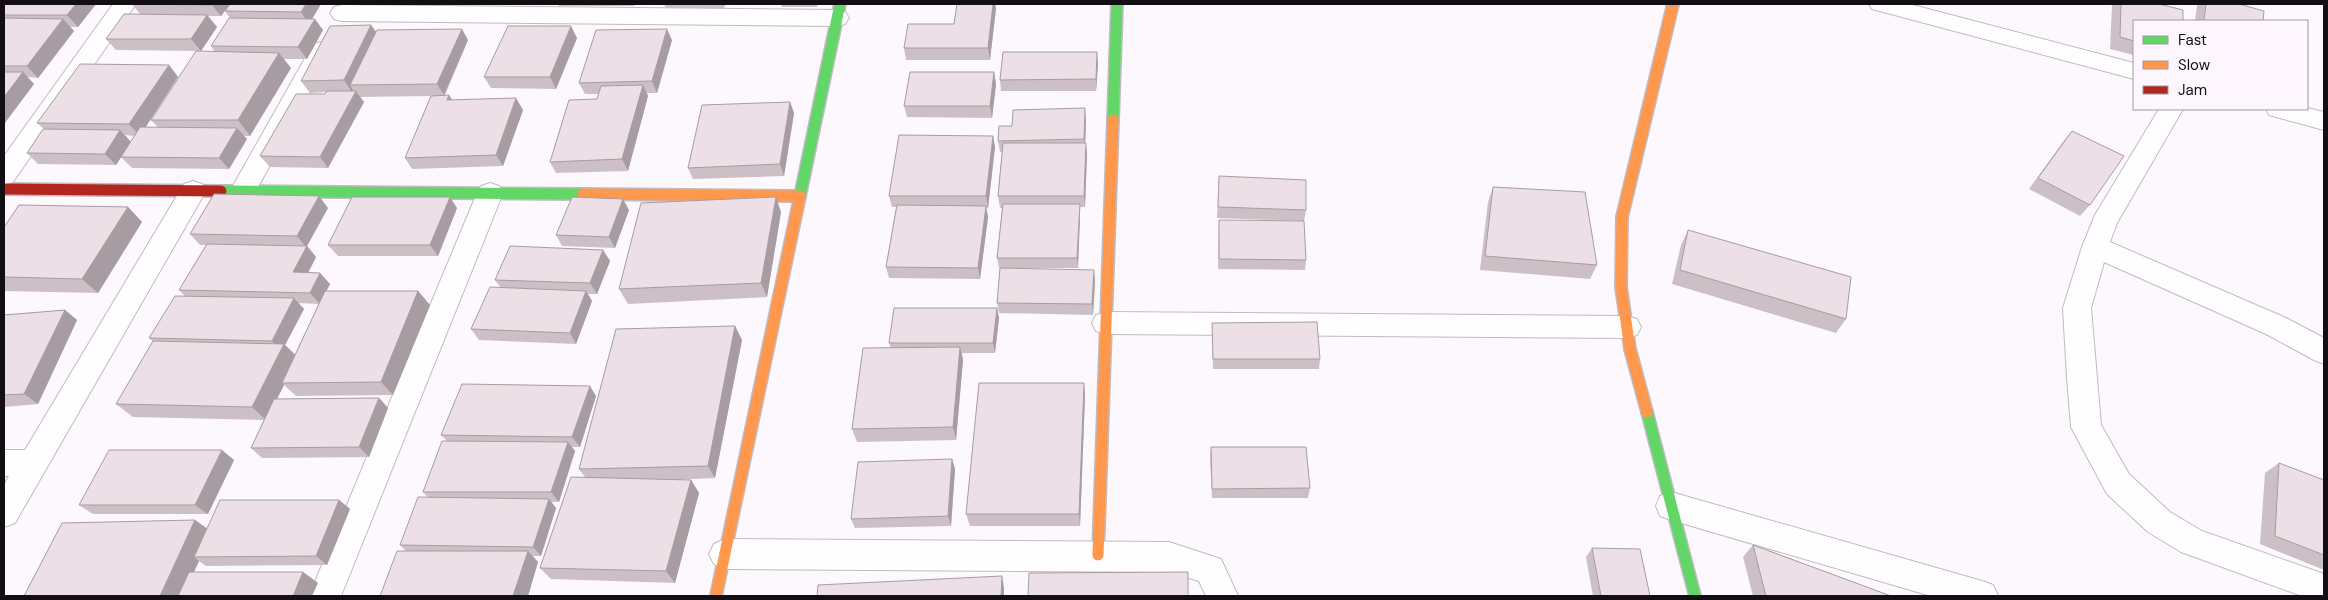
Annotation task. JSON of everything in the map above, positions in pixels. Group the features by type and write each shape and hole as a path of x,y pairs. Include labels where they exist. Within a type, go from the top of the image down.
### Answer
{"street":[{"path":"4,175 125,4"},
{"path":"1098,555 1117,4"},
{"path":"1673,4 1622,217 1621,287 1630,349 1695,596"},
{"path":"1880,4 2133,71"},
{"path":"243,191 344,8 838,11 716,596"},
{"path":"2170,110 2104,222 2077,308 2086,427 2118,484 2159,522 2192,542 2324,589"},
{"path":"2282,110 2324,121"},
{"path":"4,189 799,196"},
{"path":"4,513 18,463 193,191"},
{"path":"325,596 490,193"},
{"path":"2095,247 2276,326 2324,352"},
{"path":"1106,323 1627,327"},
{"path":"1671,506 1982,596"},
{"path":"725,554 1098,555 1169,557 1210,569 1222,596"}],"building":[{"path":"4,4 76,4 67,15 4,15"},
{"path":"132,4 213,4 212,5"},
{"path":"230,4 306,4 301,12 225,11"},
{"path":"957,4 993,4 988,48 904,48 908,24 954,24"},
{"path":"2121,4 2159,4 2183,10 2183,20 2133,20 2133,41 2120,37"},
{"path":"2206,4 2239,4 2264,11 2263,20 2204,20"},
{"path":"124,14 207,15 191,39 106,39"},
{"path":"4,18 63,19 27,66 4,66"},
{"path":"229,18 315,19 298,47 211,46"},
{"path":"371,25 344,80 301,81 330,26"},
{"path":"508,26 571,26 550,77 484,77"},
{"path":"462,29 437,84 350,85 377,30"},
{"path":"667,29 652,81 579,83 596,30"},
{"path":"196,51 279,53 238,120 151,120"},
{"path":"1003,52 1097,52 1096,79 1000,80"},
{"path":"80,64 169,65 129,124 37,123"},
{"path":"4,72 23,72 4,97"},
{"path":"910,72 994,72 990,106 904,106"},
{"path":"643,85 622,159 550,162 569,100 597,99 601,86"},
{"path":"327,91 356,91 320,157 260,156 296,94 325,94"},
{"path":"449,95 447,100 516,98 496,155 405,158 431,96"},
{"path":"790,102 780,164 688,168 702,105"},
{"path":"1085,108 1084,139 998,141 999,126 1012,126 1013,110"},
{"path":"140,127 237,128 219,158 121,157"},
{"path":"43,129 120,130 105,154 27,153"},
{"path":"2072,131 2124,156 2090,205 2038,178"},
{"path":"899,135 993,136 986,196 889,196"},
{"path":"1003,143 1086,143 1084,196 998,196"},
{"path":"1219,176 1306,180 1306,210 1218,207"},
{"path":"1493,187 1585,192 1597,265 1485,256"},
{"path":"214,194 319,196 297,236 190,234"},
{"path":"352,197 450,197 430,245 328,245"},
{"path":"572,197 623,199 609,237 556,235"},
{"path":"776,197 761,283 619,289 641,203"},
{"path":"1003,204 1080,204 1077,258 997,258"},
{"path":"19,205 128,207 82,279 4,277 4,227"},
{"path":"897,205 986,206 978,268 886,267"},
{"path":"1219,220 1304,221 1306,260 1219,259"},
{"path":"1688,230 1851,277 1846,319 1680,270"},
{"path":"207,244 307,246 293,272 320,273 310,293 179,290"},
{"path":"510,246 603,250 590,283 495,280"},
{"path":"1000,268 1094,270 1092,304 997,303"},
{"path":"490,287 586,291 570,333 471,329"},
{"path":"325,291 418,291 381,382 282,383"},
{"path":"175,296 294,298 272,341 149,338"},
{"path":"894,308 997,308 993,343 889,343"},
{"path":"65,310 24,394 4,395 4,315"},
{"path":"1317,322 1320,359 1213,359 1212,323"},
{"path":"735,326 708,466 579,469 616,329"},
{"path":"153,341 284,344 252,407 116,404"},
{"path":"960,347 953,427 852,429 863,348"},
{"path":"979,383 1084,383 1079,514 966,514"},
{"path":"462,384 590,386 572,437 441,435"},
{"path":"379,398 359,447 251,448 274,399"},
{"path":"442,441 568,442 551,492 423,492"},
{"path":"1211,447 1306,447 1310,488 1212,489"},
{"path":"109,450 222,450 195,505 79,505"},
{"path":"952,459 948,516 851,519 858,462"},
{"path":"2279,463 2324,480 2324,555 2275,536"},
{"path":"571,477 691,480 666,571 540,568"},
{"path":"418,497 549,499 533,547 400,545"},
{"path":"220,500 339,500 316,556 194,557"},
{"path":"195,520 160,596 24,596 62,523"},
{"path":"1753,545 1891,596 1766,596"},
{"path":"1592,548 1640,549 1650,596 1601,596"},
{"path":"397,551 528,551 513,596 380,596"},
{"path":"189,572 303,572 293,596 178,596"},
{"path":"1188,572 1188,596 1028,596 1029,573"},
{"path":"1002,576 1001,596 817,596 818,585"}],"traffic: fast":[{"path":"800,196 840,4"},
{"path":"1113,120 1117,4"},
{"path":"221,191 583,194"},
{"path":"1647,412 1695,596"}],"traffic: slow":[{"path":"1647,412 1630,349 1621,287 1622,217 1673,4"},
{"path":"1098,555 1113,120"},
{"path":"583,194 799,196"},
{"path":"716,596 800,196"}],"traffic: jam":[{"path":"4,189 221,191"}]}
